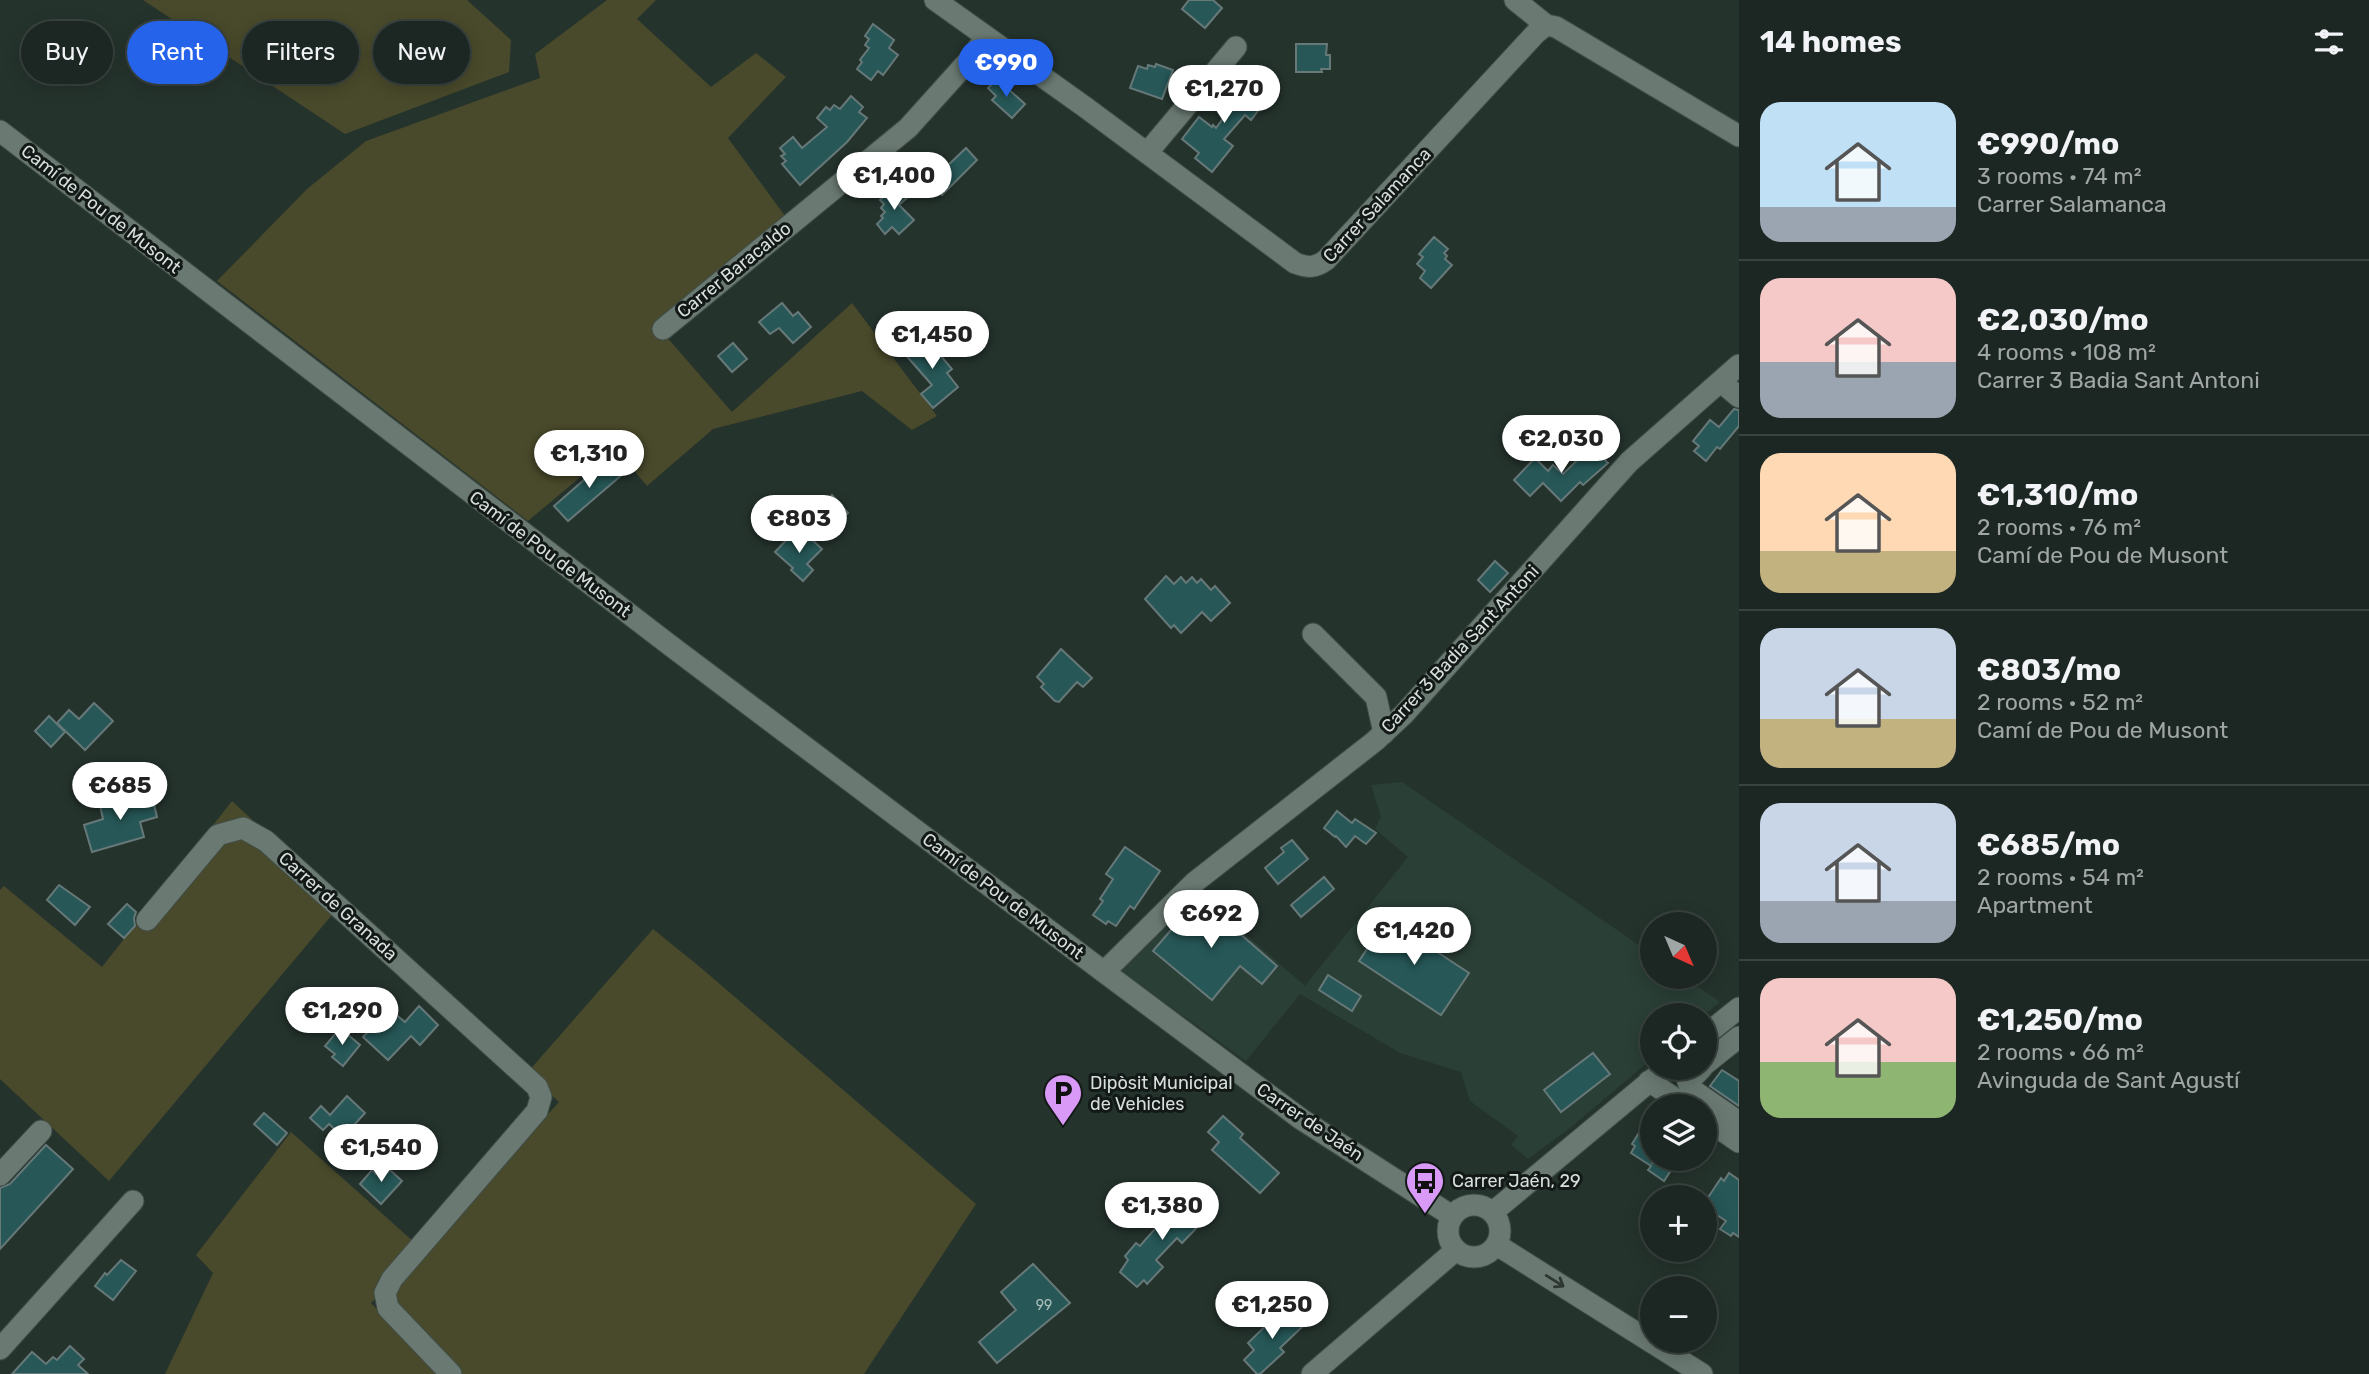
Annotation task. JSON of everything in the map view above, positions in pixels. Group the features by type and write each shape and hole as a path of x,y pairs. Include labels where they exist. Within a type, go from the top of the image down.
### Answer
{"street":[{"name":"Carrer Salamanca","path":"935,0 1296,263 1307,267 1319,266 1336,250 1546,25"},
{"path":"1515,0 1546,25 1556,27 1739,136"},
{"name":"Carrer Baracaldo","path":"663,329 908,128 971,58 986,37"},
{"path":"1147,153 1236,47"},
{"name":"Camí de Pou de Musont","path":"0,131 1111,982"},
{"name":"Carrer 3 Badia Sant Antoni","path":"1111,982 1195,882 1384,733 1404,714 1629,463 1739,365"},
{"path":"1721,382 1739,397"},
{"path":"1313,634 1376,697 1384,733"},
{"name":"Carrer de Granada","path":"147,920 218,835 243,828 266,841 537,1087 541,1097 537,1111 392,1279 385,1293 388,1308 451,1374"},
{"name":"Carrer de Jaén","path":"1111,982 1301,1119 1452,1216"},
{"path":"1717,1026 1739,1008"},
{"path":"1717,1055 1739,1037"},
{"path":"1493,1212 1651,1080"},
{"path":"1690,1080 1688,1082 1691,1089 1739,1122"},
{"path":"1649,1082 1668,1094"},
{"path":"1717,1127 1739,1142"},
{"path":"0,1175 41,1131"},
{"path":"0,1349 133,1201"},
{"path":"1473,1204 1493,1212 1501,1230 1497,1245 1486,1255 1472,1258 1456,1250 1448,1234 1452,1216 1464,1206 1473,1204"},
{"path":"1497,1245 1702,1374"},
{"path":"1312,1374 1456,1250"}],"shaded area":[{"path":"143,0 467,0 511,40 509,72 345,134 270,84 359,84 359,21 242,21 242,66 228,56 228,21 175,21"},
{"path":"607,0 656,0 637,19 711,87 756,53 786,77 728,138 788,220 658,327 732,412 852,303 937,416 912,430 862,391 713,429 647,486 615,448 528,521 217,281 307,189 366,141 540,78 535,54"},
{"path":"1402,782 1640,946 1640,989 1701,989 1720,1002 1717,1004 1640,1003 1640,1069 1570,1128 1528,1159 1511,1145 1518,1136 1470,1101 1461,1072 1400,1053 1300,994 1246,1061 1121,971 1199,894 1305,986 1408,857 1375,829 1381,817 1371,785"},
{"path":"232,801 342,903 109,1181 0,1079 0,890 4,886 102,967"},
{"path":"653,929 976,1204 864,1374 459,1374 398,1307 396,1291 420,1256 371,1303 440,1374 165,1374 213,1273 196,1255 291,1132 424,1251 559,1102 527,1073"}],"building":[{"path":"1189,0 1213,0 1222,8 1205,28 1182,9"},
{"path":"873,24 894,40 889,48 898,55 883,75 878,71 871,80 857,69 869,48 865,45 869,39 865,36"},
{"path":"1296,44 1327,44 1326,55 1330,55 1330,69 1321,69 1322,72 1296,72"},
{"path":"1156,64 1173,70 1162,99 1130,88 1138,66 1147,69 1148,65 1155,67"},
{"path":"1246,77 1262,89 1259,93 1267,99 1251,120 1245,115 1224,139 1233,146 1212,172 1195,158 1199,153 1182,139 1199,117 1216,128 1232,106 1226,102"},
{"path":"997,79 1025,104 1012,118 992,100 996,96 988,88"},
{"path":"851,96 863,107 859,112 867,118 847,142 800,185 782,164 786,161 781,156 785,154 780,148 793,137 802,148 827,127 817,118 826,107 830,110 834,105 840,109"},
{"path":"966,148 977,160 942,195 926,178 938,165 943,170"},
{"path":"896,185 908,197 899,205 914,220 899,234 892,227 885,234 877,224 885,212 881,208 884,204 880,200"},
{"path":"1434,237 1448,249 1444,253 1447,256 1445,259 1452,265 1431,288 1420,278 1425,271 1417,264 1423,257 1419,254"},
{"path":"782,303 793,316 798,312 811,327 793,343 779,328 770,334 759,322"},
{"path":"924,336 952,369 947,373 958,387 933,408 921,394 932,385 904,353"},
{"path":"733,343 747,359 732,372 718,356"},
{"path":"1734,409 1739,410 1739,426 1706,461 1694,451 1699,446 1693,441 1710,420 1719,427"},
{"path":"1591,447 1608,463 1583,485 1580,482 1561,501 1543,483 1530,496 1514,480 1535,458 1548,471 1553,465 1563,474"},
{"path":"609,458 623,474 568,521 554,506"},
{"path":"832,495 848,513 835,525 819,507"},
{"path":"793,533 804,544 810,538 822,549 807,564 813,570 803,581 775,552"},
{"path":"1495,561 1508,573 1490,592 1478,580"},
{"path":"1166,576 1174,584 1181,577 1186,583 1192,577 1197,583 1201,579 1211,590 1215,586 1230,603 1211,621 1202,612 1181,633 1174,625 1171,628 1145,599"},
{"path":"1061,649 1092,678 1083,687 1077,682 1059,702 1041,687 1044,684 1037,677"},
{"path":"94,703 113,721 85,750 57,723 69,710 79,719"},
{"path":"49,716 65,732 51,747 35,731"},
{"path":"118,796 120,804 152,796 157,817 140,822 144,837 92,852 84,825 103,819 99,801"},
{"path":"1337,811 1352,823 1355,819 1376,833 1366,844 1355,836 1346,847 1324,828"},
{"path":"1292,840 1308,859 1278,884 1265,868 1284,852 1281,848"},
{"path":"1125,847 1160,871 1134,909 1130,906 1116,926 1108,921 1106,924 1093,915 1113,879 1106,874"},
{"path":"1324,877 1334,889 1301,917 1291,905"},
{"path":"59,885 90,907 75,925 47,900"},
{"path":"1201,895 1233,922 1230,925 1277,966 1262,984 1240,966 1212,1000 1153,951"},
{"path":"127,904 136,912 135,926 124,938 108,924"},
{"path":"1387,919 1469,973 1441,1015 1359,961"},
{"path":"1328,975 1361,996 1352,1011 1319,990"},
{"path":"419,1006 438,1025 420,1045 411,1036 388,1060 363,1037 386,1012 394,1013 405,1022"},
{"path":"340,1028 360,1045 343,1066 332,1057 335,1054 325,1046"},
{"path":"1593,1053 1610,1074 1561,1112 1544,1090"},
{"path":"1722,1070 1739,1081 1739,1106 1710,1086"},
{"path":"347,1096 365,1113 343,1137 329,1124 323,1130 310,1118 321,1106 330,1115"},
{"path":"264,1113 287,1133 277,1145 254,1124"},
{"path":"1223,1116 1243,1134 1240,1138 1279,1173 1260,1193 1212,1150 1219,1142 1208,1132"},
{"path":"1640,1131 1640,1159 1631,1153 1635,1146 1632,1144"},
{"path":"46,1145 73,1169 0,1249 0,1188 10,1184"},
{"path":"382,1167 388,1172 390,1170 402,1181 381,1204 360,1184 372,1170 376,1174"},
{"path":"1649,1171 1671,1171 1664,1181"},
{"path":"1729,1173 1739,1180 1739,1237 1733,1233 1731,1236 1720,1229 1726,1221 1717,1215 1716,1185 1721,1178 1724,1181"},
{"path":"1184,1196 1207,1217 1182,1243 1177,1238 1156,1260 1163,1267 1147,1284 1144,1280 1137,1287 1120,1272 1128,1260 1125,1256 1136,1243 1140,1246"},
{"path":"121,1260 136,1271 113,1300 95,1286 105,1273 107,1275"},
{"path":"1033,1264 1070,1303 997,1363 979,1342 1016,1310 1001,1292"},
{"path":"1285,1307 1303,1326 1280,1348 1284,1352 1257,1374 1244,1360 1254,1350 1248,1343"},
{"path":"70,1346 84,1359 78,1365 88,1374 12,1374 32,1352 46,1364 53,1357 57,1360"}],"place":[{"name":"Dipòsit Municipal de Vehicles","path":"1063,1127"},
{"name":"Carrer Jaén, 29","path":"1425,1215"}]}
